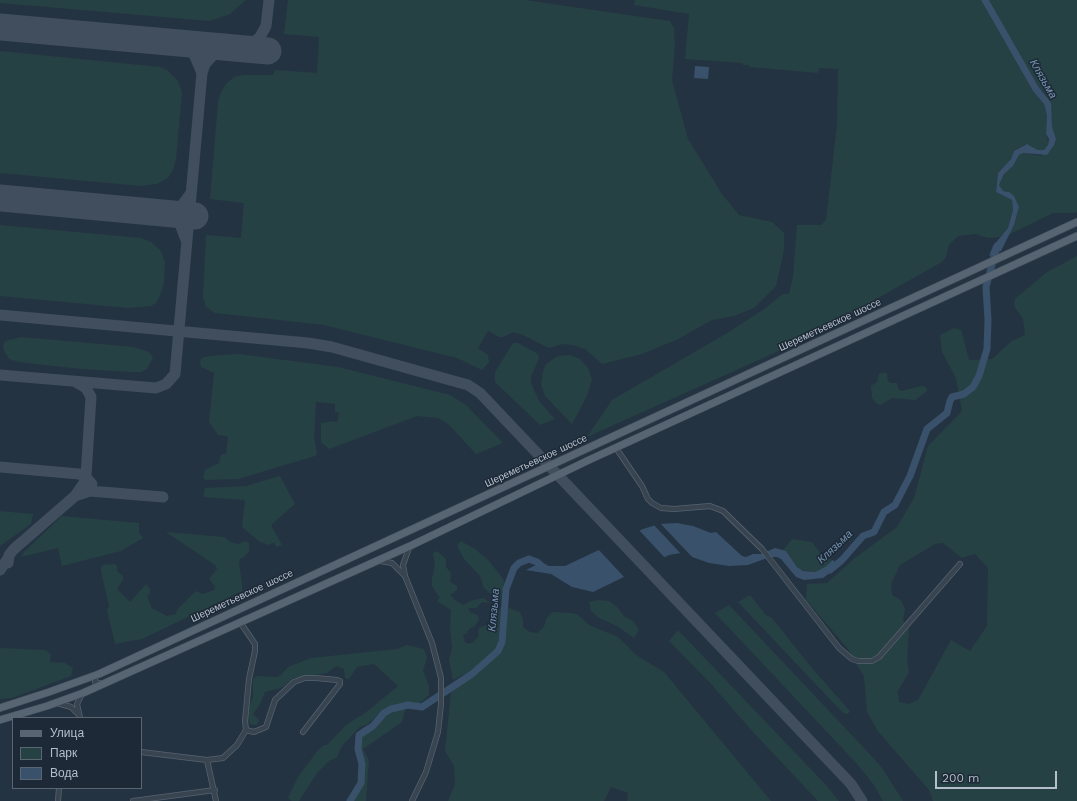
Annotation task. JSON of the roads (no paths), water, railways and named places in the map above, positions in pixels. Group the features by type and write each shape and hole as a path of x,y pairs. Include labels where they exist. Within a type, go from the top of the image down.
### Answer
{"main road":[{"name":"Шереметьевское шоссе","path":"0,708 98,674 1077,222"},
{"path":"0,720 83,693 375,562 616,448 1077,236"}],"street":[{"path":"677,406 683,406 686,410 683,417"},
{"path":"616,448 652,503 661,508 674,509 710,506 723,511 762,549 842,651 852,659 865,662 879,658 934,592 960,564"},
{"path":"410,546 404,558 405,576 432,643 441,678 441,704 438,732 433,753 412,801"},
{"path":"375,562 392,563 405,576"},
{"path":"142,752 206,760 223,758 230,753 243,737 246,730 245,721 249,679 255,644 240,622"},
{"path":"98,674 94,680 97,684 102,684"},
{"path":"246,730 254,732 266,727 275,700 294,682 305,678 337,680 340,682 303,732"},
{"path":"79,716 77,704 83,693"},
{"path":"56,703 71,707 79,716"},
{"path":"206,760 215,790 216,801"},
{"path":"58,801 59,789"},
{"path":"133,801 215,790"}],"water":[{"path":"981,0 989,0 1038,86 1051,103 1052,127 1056,139 1047,155 1023,153 1019,155 1013,166 1004,174 999,185 1003,191 1009,192 1014,196 1019,207 1014,225 1001,251 989,256 993,246 1008,228 1013,210 1012,200 996,192 998,173 1011,159 1014,151 1027,144 1038,150 1044,150 1048,145 1049,139 1046,134 1047,115 1044,104 1033,91"},
{"path":"695,66 709,67 708,79 694,78"},
{"path":"677,523 693,526 711,533 716,532 742,556 746,557 753,554 761,554 775,548 786,551 797,567 803,571 815,572 825,567 833,560 839,566 823,578 804,580 796,577 781,559 777,557 770,557 748,565 729,566 709,563 681,553 669,555 593,592 572,587 551,574 526,570 536,565 538,561 549,566 565,566 643,529 659,524"}],"waterway":[{"name":"Клязьма","path":"830,570 842,560 863,536 874,532 884,512 895,505 910,476 927,429 947,413 952,397 964,394 973,387 979,376 987,349 988,320 986,287 997,246"},
{"name":"Клязьма","path":"350,801 361,783 362,764 358,749 359,735 373,726 384,713 391,709 408,705 422,707 472,674 498,651 502,642 506,589 514,568 519,563 529,559 537,562 544,568"}]}
